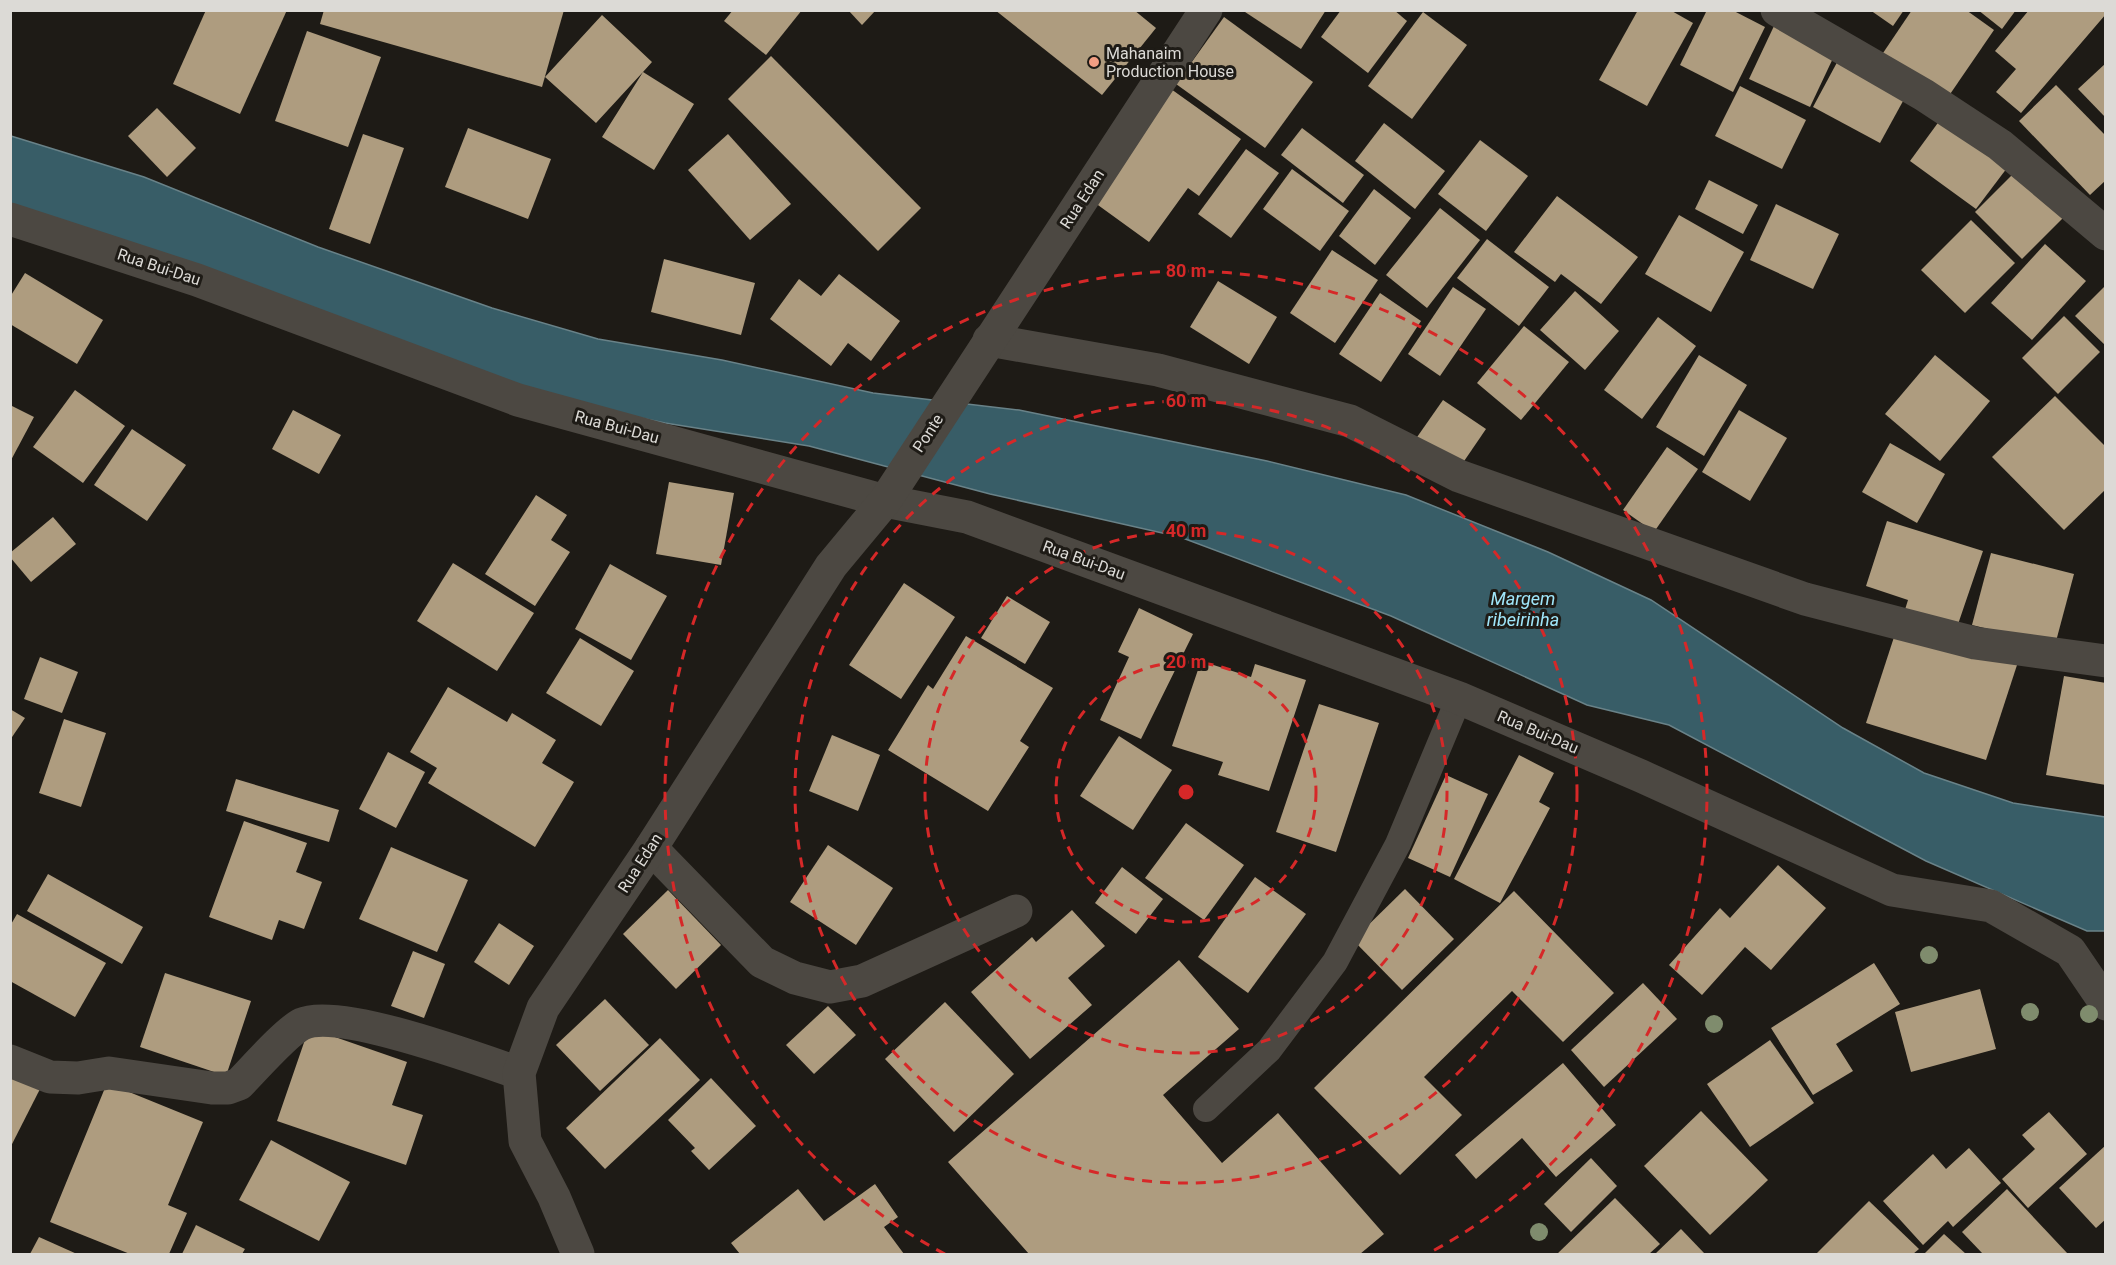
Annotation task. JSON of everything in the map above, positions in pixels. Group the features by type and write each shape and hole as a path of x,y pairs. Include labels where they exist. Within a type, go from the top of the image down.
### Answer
{"street":[{"name":"Rua Edan","path":"958,387 1206,10"},
{"path":"1777,10 1924,94 2000,145 2106,234"},
{"name":"Rua Bui-Dau","path":"10,219 197,280 518,400 892,490 1459,699 1641,776 1892,890 1991,906 2070,951 2106,1004"},
{"path":"989,340 1158,370 1350,421 1459,476 1806,599 1975,643 2106,661"},
{"name":"Ponte","path":"892,490 958,387"},
{"name":"Rua Edan","path":"578,1254 554,1197 525,1141 519,1073 543,1008 651,848 831,566 892,490"},
{"path":"651,848 762,962 795,978 830,987 862,981 1016,910"},
{"path":"10,1061 50,1077 78,1078 109,1073 212,1088 228,1088 239,1084 300,1025 314,1020 355,1025 444,1048 519,1073"}],"lane":[{"path":"1206,1109 1269,1050 1335,962 1398,844 1459,699"}],"water":[{"name":"Margem ribeirinha","path":"11,136 144,177 318,247 492,308 598,339 722,360 873,393 1019,410 1267,461 1406,495 1548,552 1651,600 1843,728 1924,773 2013,803 2105,817 2105,931 2087,931 1926,861 1669,725 1587,705 1391,616 1180,537 990,494 809,446 665,423 558,401 11,216"}],"building":[{"path":"206,10 287,10 240,114 173,84"},
{"path":"324,10 564,10 542,87 320,24"},
{"path":"733,10 802,10 766,55 724,21"},
{"path":"848,10 876,10 862,25"},
{"name":"Mahanaim Production House","path":"995,10 1134,10 1156,28 1102,95"},
{"path":"1242,10 1326,10 1301,49"},
{"path":"1341,10 1394,10 1407,21 1368,73 1321,37"},
{"path":"1638,10 1670,10 1693,23 1647,106 1599,80"},
{"path":"1707,10 1732,10 1765,27 1733,92 1680,65"},
{"path":"1870,10 1904,10 1893,26"},
{"path":"1912,10 1966,10 1994,30 1946,100 1881,56"},
{"path":"1978,10 2016,10 2002,29"},
{"path":"2029,10 2106,10 2106,14 2021,113 1996,92 2016,69 1995,51"},
{"path":"1423,12 1467,45 1412,119 1368,86"},
{"path":"602,15 652,62 596,123 545,77"},
{"path":"1224,17 1313,82 1265,148 1176,84"},
{"path":"1774,26 1835,54 1810,107 1749,79"},
{"path":"307,31 381,57 348,147 275,121"},
{"path":"1841,55 1908,92 1880,143 1813,107"},
{"path":"771,56 921,208 878,251 728,99"},
{"path":"2106,63 2106,118 2078,89"},
{"path":"643,72 694,104 654,170 602,137"},
{"path":"2056,85 2106,136 2106,180 2090,195 2019,121"},
{"path":"1740,86 1806,120 1782,169 1715,136"},
{"path":"1171,89 1241,139 1199,196 1188,188 1149,242 1091,200"},
{"path":"157,108 196,148 167,177 128,136"},
{"path":"1940,120 2007,168 1976,209 1910,161"},
{"path":"1384,123 1445,171 1415,209 1355,161"},
{"path":"468,128 551,159 528,219 445,187"},
{"path":"1302,128 1364,175 1343,203 1281,155"},
{"path":"363,134 404,148 370,244 329,229"},
{"path":"728,134 791,204 750,240 688,170"},
{"path":"1480,140 1528,176 1486,231 1438,194"},
{"path":"1246,149 1279,173 1231,238 1198,214"},
{"path":"2021,166 2068,213 2022,259 1975,212"},
{"path":"1292,169 1349,211 1320,251 1263,209"},
{"path":"1709,180 1758,205 1743,234 1695,209"},
{"path":"1374,189 1411,218 1375,265 1339,236"},
{"path":"1557,196 1638,257 1601,304 1561,274 1555,282 1514,252"},
{"path":"1776,204 1839,234 1813,289 1750,260"},
{"path":"1440,208 1480,240 1427,308 1386,275"},
{"path":"1679,215 1744,252 1711,312 1645,274"},
{"path":"1971,220 2015,263 1965,313 1921,270"},
{"path":"1487,239 1549,287 1519,326 1457,278"},
{"path":"2045,244 2086,281 2032,340 1991,303"},
{"path":"1332,250 1378,280 1335,343 1290,313"},
{"path":"664,259 755,283 741,335 651,312"},
{"path":"25,273 103,320 77,364 10,324 10,297"},
{"path":"839,274 900,321 871,361 848,343 831,366 770,319 799,279 821,296"},
{"path":"1218,281 1277,317 1249,364 1190,327"},
{"path":"2106,285 2106,346 2075,316"},
{"path":"1453,287 1486,309 1440,376 1408,354"},
{"path":"1575,291 1619,331 1585,370 1540,330"},
{"path":"1380,293 1421,321 1381,382 1339,354"},
{"path":"2064,316 2100,352 2058,394 2022,358"},
{"path":"1658,317 1696,346 1642,419 1604,390"},
{"path":"1524,326 1569,362 1521,420 1477,383"},
{"path":"1699,355 1747,385 1704,456 1656,427"},
{"path":"1935,355 1990,401 1940,461 1885,414"},
{"path":"75,390 125,426 83,483 33,447"},
{"path":"2055,396 2106,447 2106,489 2064,530 1992,457"},
{"path":"1443,400 1486,429 1458,470 1415,440"},
{"path":"10,405 34,417 10,462"},
{"path":"293,410 341,435 319,474 272,449"},
{"path":"1739,410 1787,438 1750,501 1702,472"},
{"path":"132,429 186,465 147,521 94,485"},
{"path":"1890,443 1945,474 1917,523 1862,492"},
{"path":"1667,447 1698,469 1654,532 1623,510"},
{"path":"669,482 734,493 721,565 656,554"},
{"path":"536,495 567,515 551,540 570,552 535,606 485,574"},
{"path":"53,517 76,544 31,582 10,557 10,553"},
{"path":"1887,521 1983,551 1955,633 1903,616 1908,600 1866,586"},
{"path":"1991,553 2074,574 2055,645 1972,625"},
{"path":"453,563 534,613 497,671 417,621"},
{"path":"610,564 667,596 631,660 575,629"},
{"path":"904,583 955,617 901,699 849,665"},
{"path":"1007,596 1050,622 1025,664 981,638"},
{"path":"1139,608 1193,634 1141,739 1100,720 1129,657 1118,652"},
{"path":"1895,634 2017,665 1986,760 1866,723"},
{"path":"966,636 1053,688 1020,741 1029,747 988,811 888,750 928,685 933,689"},
{"path":"580,638 634,671 601,726 546,693"},
{"path":"40,657 78,672 62,713 24,699"},
{"path":"1201,661 1251,677 1255,664 1306,680 1269,791 1218,775 1223,762 1172,746"},
{"path":"2064,676 2106,683 2106,785 2046,775"},
{"path":"448,687 507,722 512,713 556,740 542,763 574,782 535,847 428,783 437,768 410,752"},
{"path":"1319,704 1379,723 1336,852 1276,832"},
{"path":"10,709 25,718 10,740"},
{"path":"64,719 106,733 81,807 39,793"},
{"path":"832,735 880,755 858,811 809,791"},
{"path":"1119,736 1172,770 1133,830 1080,796"},
{"path":"388,752 425,772 396,828 359,809"},
{"path":"1519,755 1554,773 1539,802 1550,808 1500,903 1454,879"},
{"path":"1446,775 1488,794 1450,877 1408,858"},
{"path":"236,779 339,810 329,842 226,811"},
{"path":"244,821 307,843 296,872 322,882 304,929 279,920 272,940 209,917"},
{"path":"1186,823 1244,865 1204,920 1145,878"},
{"path":"828,845 893,888 856,945 790,902"},
{"path":"391,847 468,880 437,952 359,919"},
{"path":"1778,865 1826,908 1771,970 1745,947 1702,995 1669,965 1720,908 1730,918"},
{"path":"1122,867 1163,899 1136,934 1095,903"},
{"path":"48,874 143,927 122,964 27,911"},
{"path":"1255,877 1306,914 1248,993 1198,957"},
{"path":"1405,889 1454,939 1402,990 1353,940"},
{"path":"668,890 721,945 676,989 623,934"},
{"path":"1514,891 1614,993 1563,1042 1512,991 1424,1077 1462,1115 1400,1175 1314,1088"},
{"path":"1072,910 1105,946 1068,978 1092,1005 1030,1059 971,992 1032,937 1036,942"},
{"path":"17,914 106,963 75,1017 10,981 10,926"},
{"path":"499,923 534,946 509,985 474,962"},
{"path":"413,951 445,964 424,1018 391,1006"},
{"path":"1179,960 1239,1029 1163,1095 1222,1163 1278,1113 1384,1234 1360,1254 1029,1254 948,1162"},
{"path":"1874,963 1900,1004 1836,1044 1853,1071 1813,1095 1771,1028"},
{"path":"165,973 251,1001 226,1076 140,1047"},
{"path":"1643,983 1677,1019 1604,1087 1571,1050"},
{"path":"1980,989 1996,1049 1911,1072 1895,1012"},
{"path":"605,999 649,1045 600,1091 556,1045"},
{"path":"945,1002 1014,1074 954,1132 885,1059"},
{"path":"828,1006 856,1035 814,1074 786,1045"},
{"path":"309,1028 407,1062 392,1105 423,1115 406,1165 277,1121"},
{"path":"660,1038 700,1080 605,1169 566,1128"},
{"path":"1770,1040 1814,1103 1750,1147 1707,1084"},
{"path":"1563,1063 1616,1125 1556,1177 1522,1138 1476,1179 1455,1155"},
{"path":"10,1074 40,1089 10,1148"},
{"path":"711,1078 756,1126 709,1170 691,1151 695,1148 668,1120"},
{"path":"107,1083 203,1122 168,1205 187,1213 169,1254 130,1254 50,1222"},
{"path":"1701,1111 1768,1180 1710,1235 1644,1166"},
{"path":"2049,1112 2087,1154 2028,1208 2002,1179 2035,1149 2022,1135"},
{"path":"271,1140 350,1182 319,1241 239,1200"},
{"path":"2106,1145 2106,1219 2096,1228 2059,1188"},
{"path":"1969,1148 2001,1183 1953,1227 1948,1221 1923,1245 1883,1201 1933,1154 1946,1169"},
{"path":"1591,1158 1617,1186 1571,1232 1544,1204"},
{"path":"875,1184 898,1217 884,1227 904,1254 740,1254 731,1243 798,1189 824,1221"},
{"path":"2007,1189 2068,1254 1983,1254 1962,1232"},
{"path":"1615,1198 1660,1244 1649,1254 1557,1254"},
{"path":"1869,1201 1919,1249 1913,1254 1816,1254"},
{"path":"196,1225 245,1249 242,1254 182,1254"},
{"path":"1681,1229 1705,1254 1655,1254"},
{"path":"1944,1234 1966,1254 1924,1254"},
{"path":"39,1237 77,1254 30,1254"}],"place":[{"name":"Mahanaim Production House","path":"1094,62"}]}
